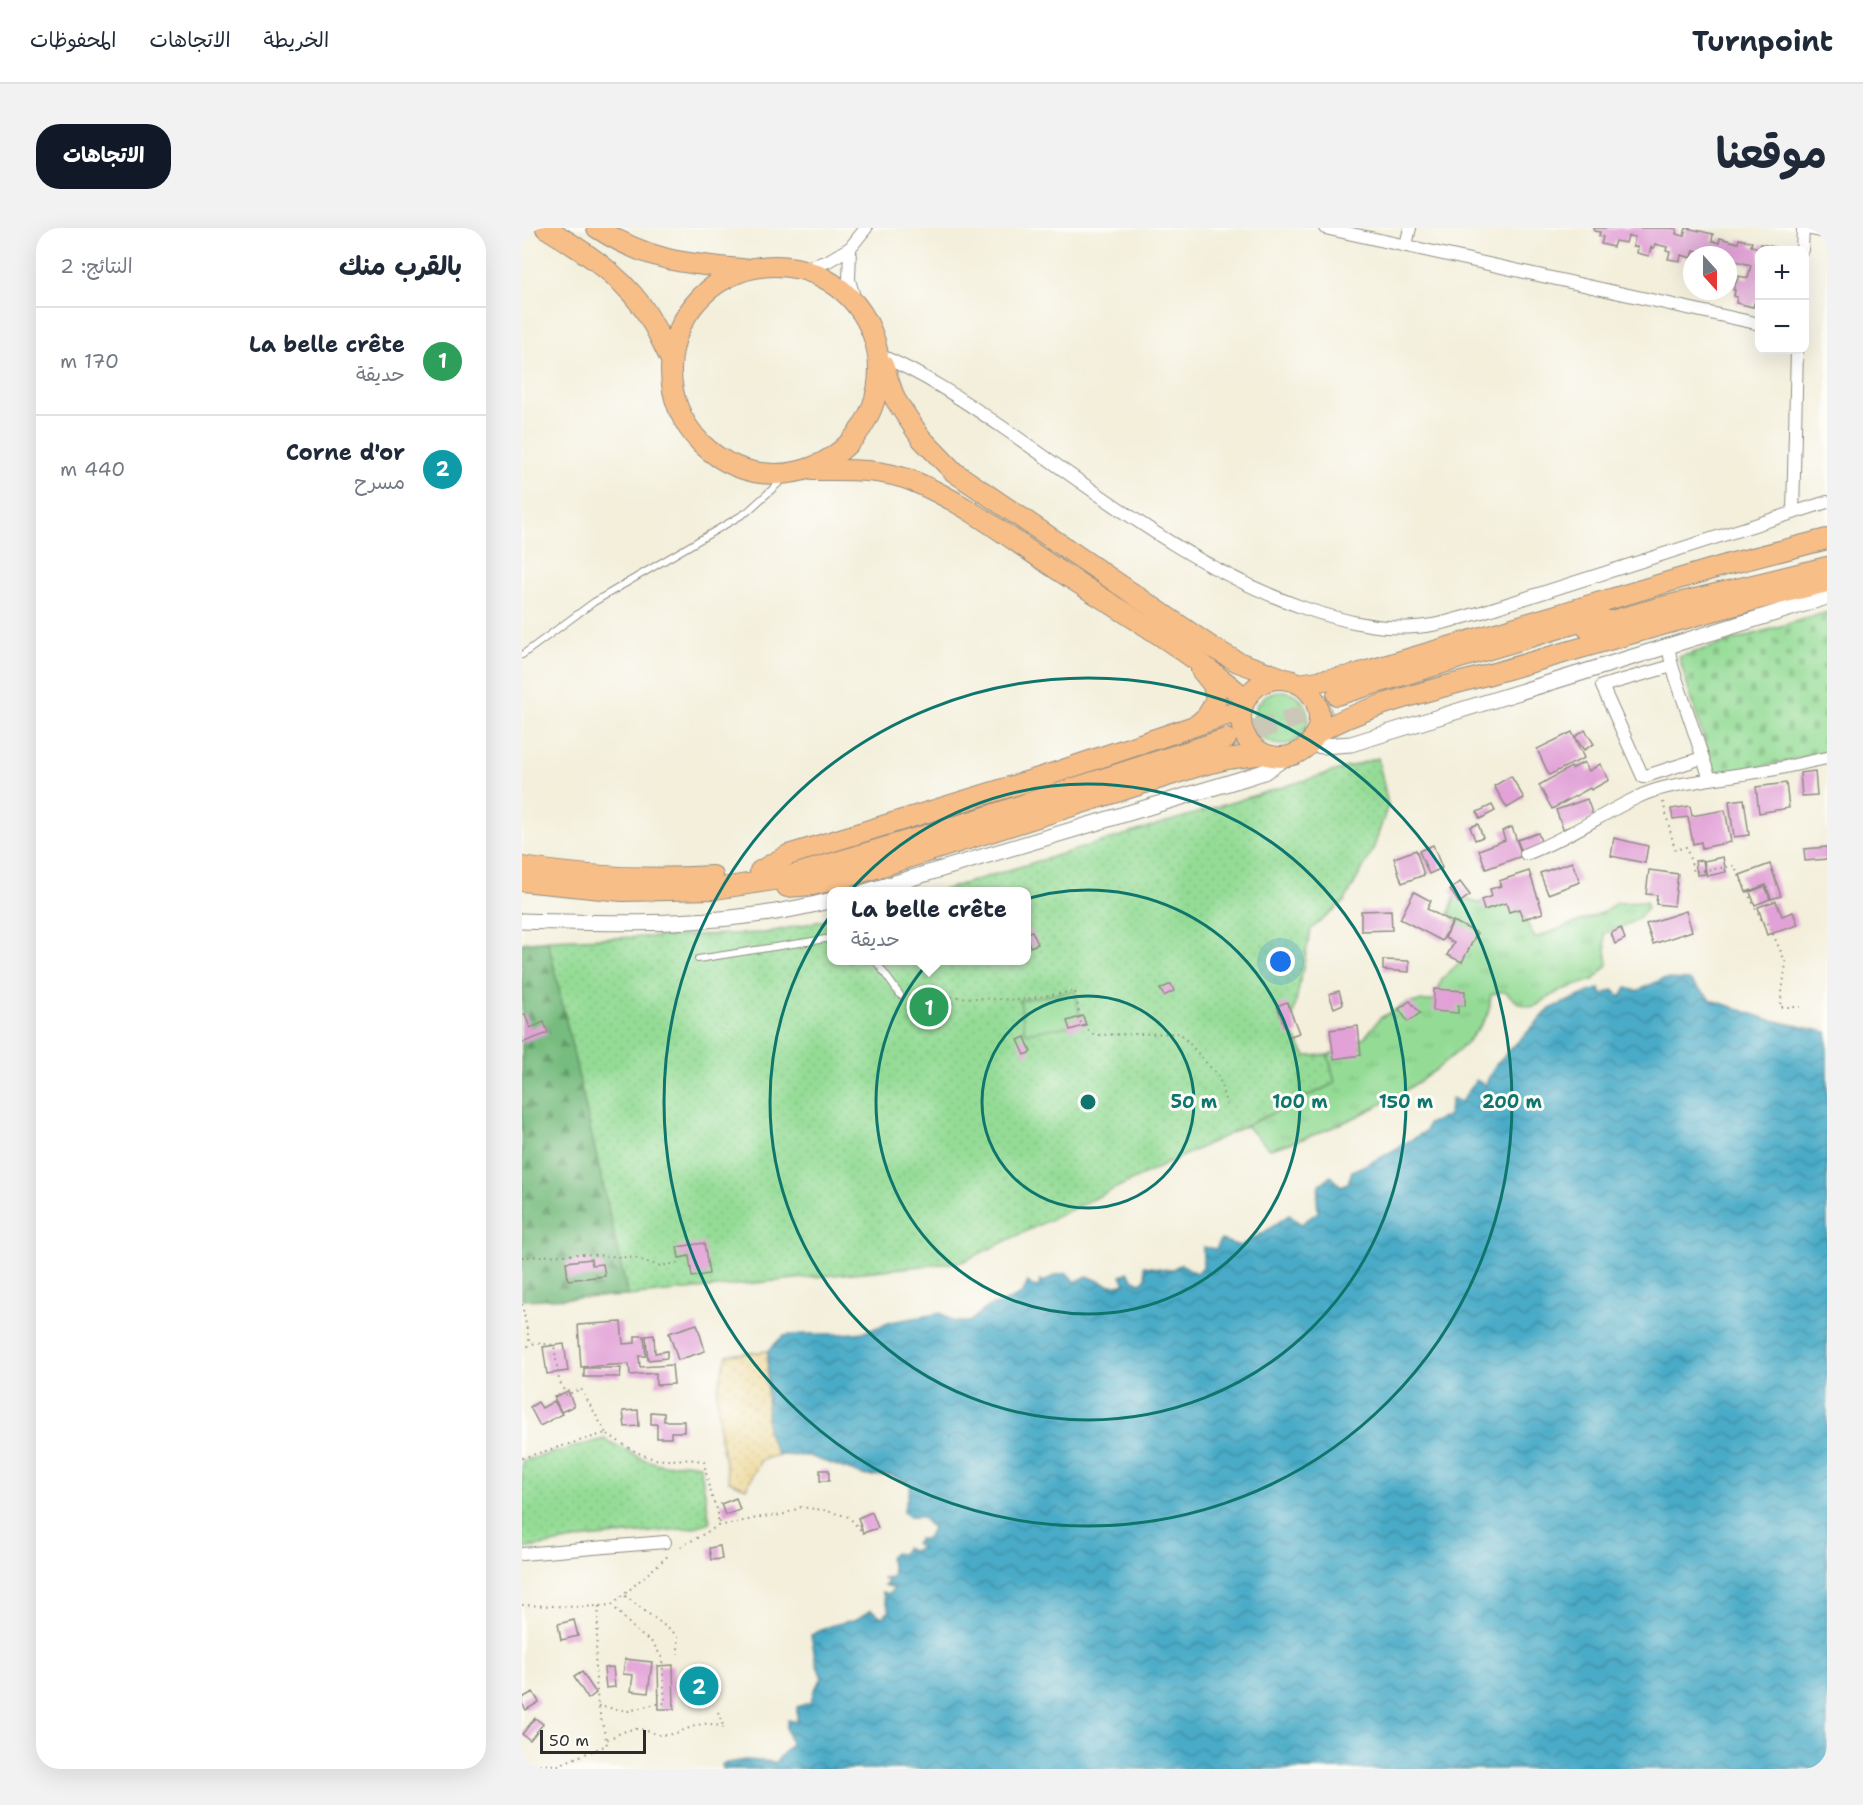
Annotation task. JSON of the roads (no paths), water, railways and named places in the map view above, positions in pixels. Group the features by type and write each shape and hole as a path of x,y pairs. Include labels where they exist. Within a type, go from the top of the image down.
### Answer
{"highway":[{"path":"546,228 583,251 623,285 641,304 670,358"},
{"path":"597,228 632,248 659,258 744,269 774,265 804,269 831,281 855,300 870,326 895,399 921,438 954,472 1213,648 1238,662 1293,682 1308,691 1315,700 1318,711 1318,723 1312,739"},
{"path":"744,269 717,282 694,303 678,329 670,358 671,390 682,420 701,446 727,464 758,473 856,470 880,472 914,481 953,501 1190,657 1244,704"},
{"path":"796,472 831,458 854,439 870,413 879,385 879,355"},
{"path":"1827,539 1729,564 1350,676 1293,682 1276,680 1264,683 1254,689 1244,704 1241,723 1245,736 1253,747 1264,754 1276,757 1288,756 1299,752 1333,724 1396,702 1732,605 1827,582"},
{"path":"1827,550 1701,583 1339,699 1662,607 1827,567"},
{"path":"1190,657 1213,685 1215,694 1214,707 1196,726"},
{"path":"756,878 788,855 1045,776 1196,726 1244,704"},
{"path":"522,881 622,891 715,889 1224,735"},
{"path":"522,867 580,875 756,878 792,887 831,881 927,853 1199,766 1227,759 1264,754"},
{"path":"522,872 544,870"}],"street":[{"path":"804,269 828,261 850,248 866,228"},
{"path":"1324,228 1755,323"},
{"path":"1406,245 1410,228"},
{"path":"1802,246 1804,228 1827,232"},
{"path":"850,248 849,280 855,300"},
{"path":"1793,513 1797,354"},
{"path":"879,355 903,365 970,406 1173,544 1230,578 1287,602 1351,623 1415,627 1441,623 1546,592 1827,502"},
{"path":"1312,739 1330,746 1351,744 1827,597"},
{"path":"1668,646 1672,666 1710,779"},
{"path":"1672,666 1602,686 1644,777 1702,758"},
{"path":"878,887 1245,778 1264,771 1288,756"},
{"path":"1526,854 1550,845 1639,796 1660,789 1827,758"},
{"path":"522,921 721,920 776,913 827,901"},
{"path":"522,1554 665,1542"}],"lane":[{"path":"522,655 594,602 747,512 796,472"},
{"path":"698,959 827,939"},
{"path":"879,965 900,995"}],"water":[{"path":"1663,979 1689,980 1712,1000 1767,1019 1827,1032 1827,1769 723,1769 722,1764 745,1760 776,1762 791,1744 786,1728 788,1720 797,1722 797,1707 811,1702 814,1690 822,1678 816,1663 811,1635 830,1626 857,1619 871,1610 882,1617 890,1611 882,1592 889,1594 894,1588 884,1585 888,1582 883,1578 892,1577 893,1569 889,1558 894,1553 902,1554 905,1548 912,1551 921,1548 915,1543 919,1539 927,1539 932,1528 922,1517 910,1517 903,1512 911,1485 891,1475 866,1476 809,1456 778,1455 767,1432 768,1351 783,1336 865,1332 891,1322 941,1313 954,1322 969,1322 989,1306 1000,1304 1022,1294 1028,1282 1032,1286 1039,1287 1040,1280 1044,1282 1056,1275 1067,1273 1075,1282 1087,1276 1106,1284 1120,1285 1125,1283 1121,1276 1128,1272 1134,1280 1141,1283 1146,1278 1144,1266 1171,1270 1181,1264 1196,1273 1203,1267 1203,1247 1216,1249 1221,1240 1240,1246 1289,1215 1301,1224 1318,1212 1319,1185 1331,1176 1341,1186 1348,1183 1352,1171 1382,1157 1426,1131 1428,1124 1448,1116 1452,1098 1461,1102 1476,1080 1485,1085 1496,1064 1550,1009 1591,991 1600,989 1602,995 1613,990 1621,997 1626,988 1637,991"}],"tunnel":[{"path":"1226,739 1340,704"}],"place":[{"name":"La belle crête","path":"929,1007"},
{"name":"Corne d'or","path":"699,1686"}]}
